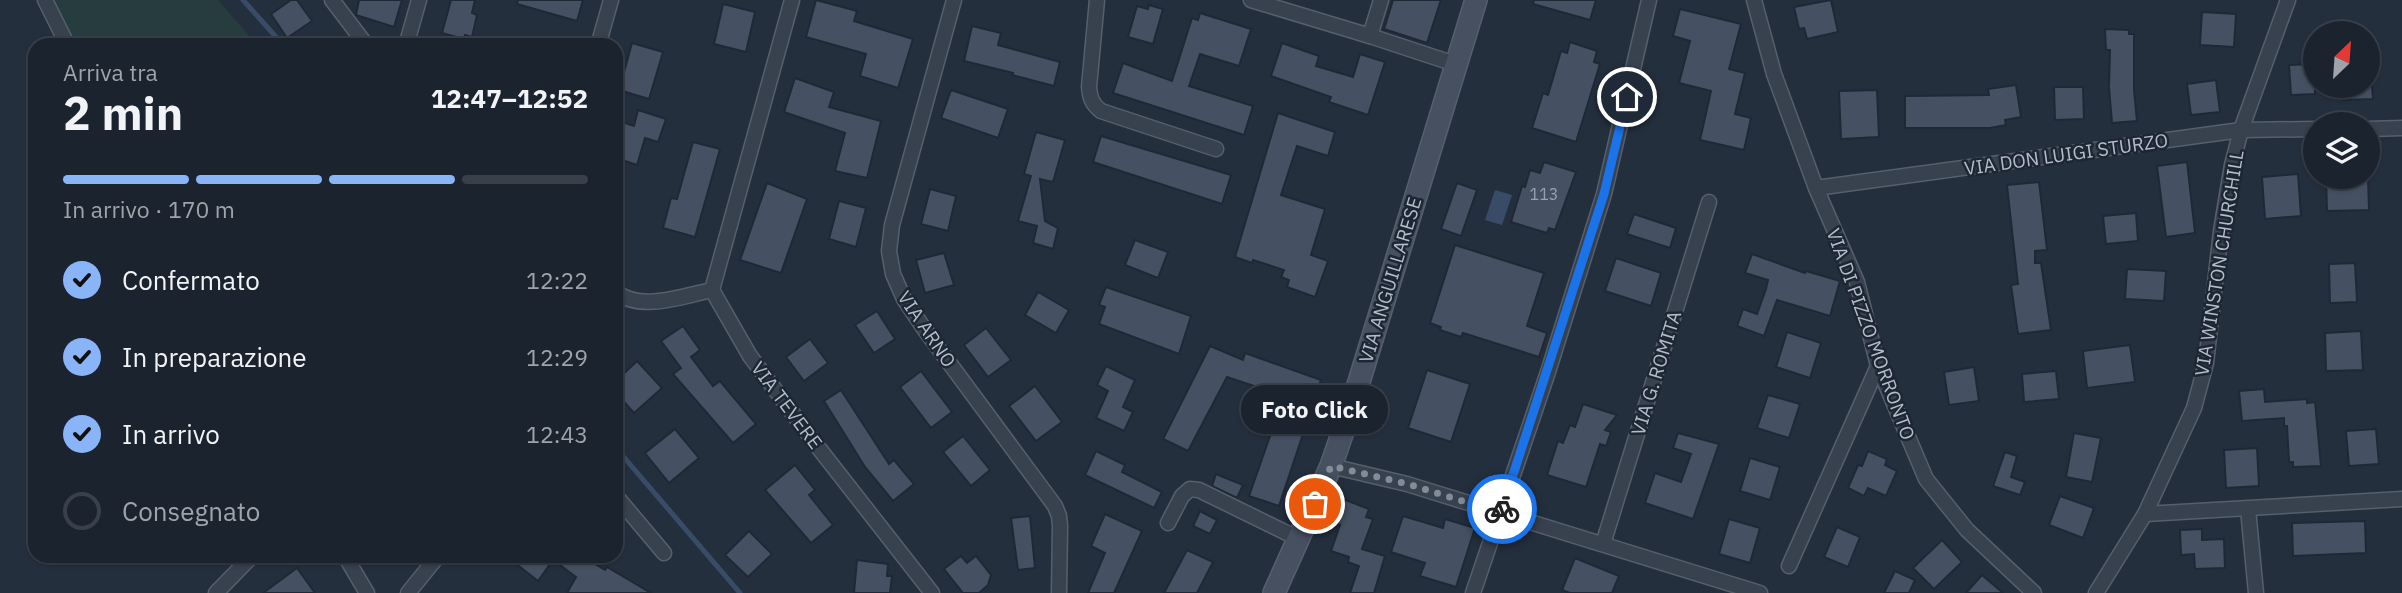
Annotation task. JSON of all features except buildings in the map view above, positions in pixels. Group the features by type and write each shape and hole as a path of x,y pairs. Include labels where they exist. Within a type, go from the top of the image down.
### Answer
{"main road":[{"name":"VIA ANGUILLARESE","path":"1274,593 1331,466 1476,0"}],"street":[{"path":"45,0 64,38"},
{"path":"332,0 361,38"},
{"path":"408,38 419,0"},
{"path":"600,38 611,0"},
{"path":"623,297 654,302 712,290 792,0"},
{"name":"VIA ARNO","path":"954,0 892,225 889,251 893,274 904,299 925,330 1055,506 1060,526 1059,593"},
{"path":"1097,0 1089,87 1094,106 1101,111 1216,149"},
{"path":"1251,0 1455,64"},
{"path":"1370,36 1381,0"},
{"path":"1474,593 1604,194 1649,0"},
{"name":"VIA WINSTON CHURCHILL","path":"2096,593 2145,514 2194,408 2206,363 2221,231 2241,130 2288,0"},
{"name":"VIA DI PIZZO MORRONTO","path":"1756,1 1774,74 1816,188 1857,282 1878,366 1926,479 1967,530 2035,593"},
{"path":"2380,128 2402,128"},
{"name":"VIA DON LUIGI STURZO","path":"1816,188 2241,130 2303,129"},
{"name":"VIA G. ROMITA","path":"1603,544 1709,202"},
{"name":"VIA TEVERE","path":"712,290 750,356 932,593"},
{"path":"1789,566 1878,366"},
{"path":"1331,466 1408,484 1603,544 1735,589 1760,593"},
{"path":"1168,523 1182,496 1190,489 1199,490 1299,539"},
{"path":"2145,514 2402,499"},
{"path":"623,504 664,553"},
{"path":"2248,509 2256,593"},
{"path":"216,593 246,563"},
{"path":"349,563 367,593"},
{"path":"408,593 432,563"}],"green space":[{"path":"49,0 218,0 251,38 66,38"}],"water":[{"path":"1495,190 1512,195 1502,225 1485,220"}],"waterway":[{"path":"243,0 277,38"},
{"path":"623,456 740,593"}],"way so far":[{"path":"1315,504 1331,466 1408,484 1501,513 1502,509"}],"place":[{"name":"Foto Click","path":"1315,504"}],"route":[{"path":"1502,509 1604,194 1627,97"}]}
